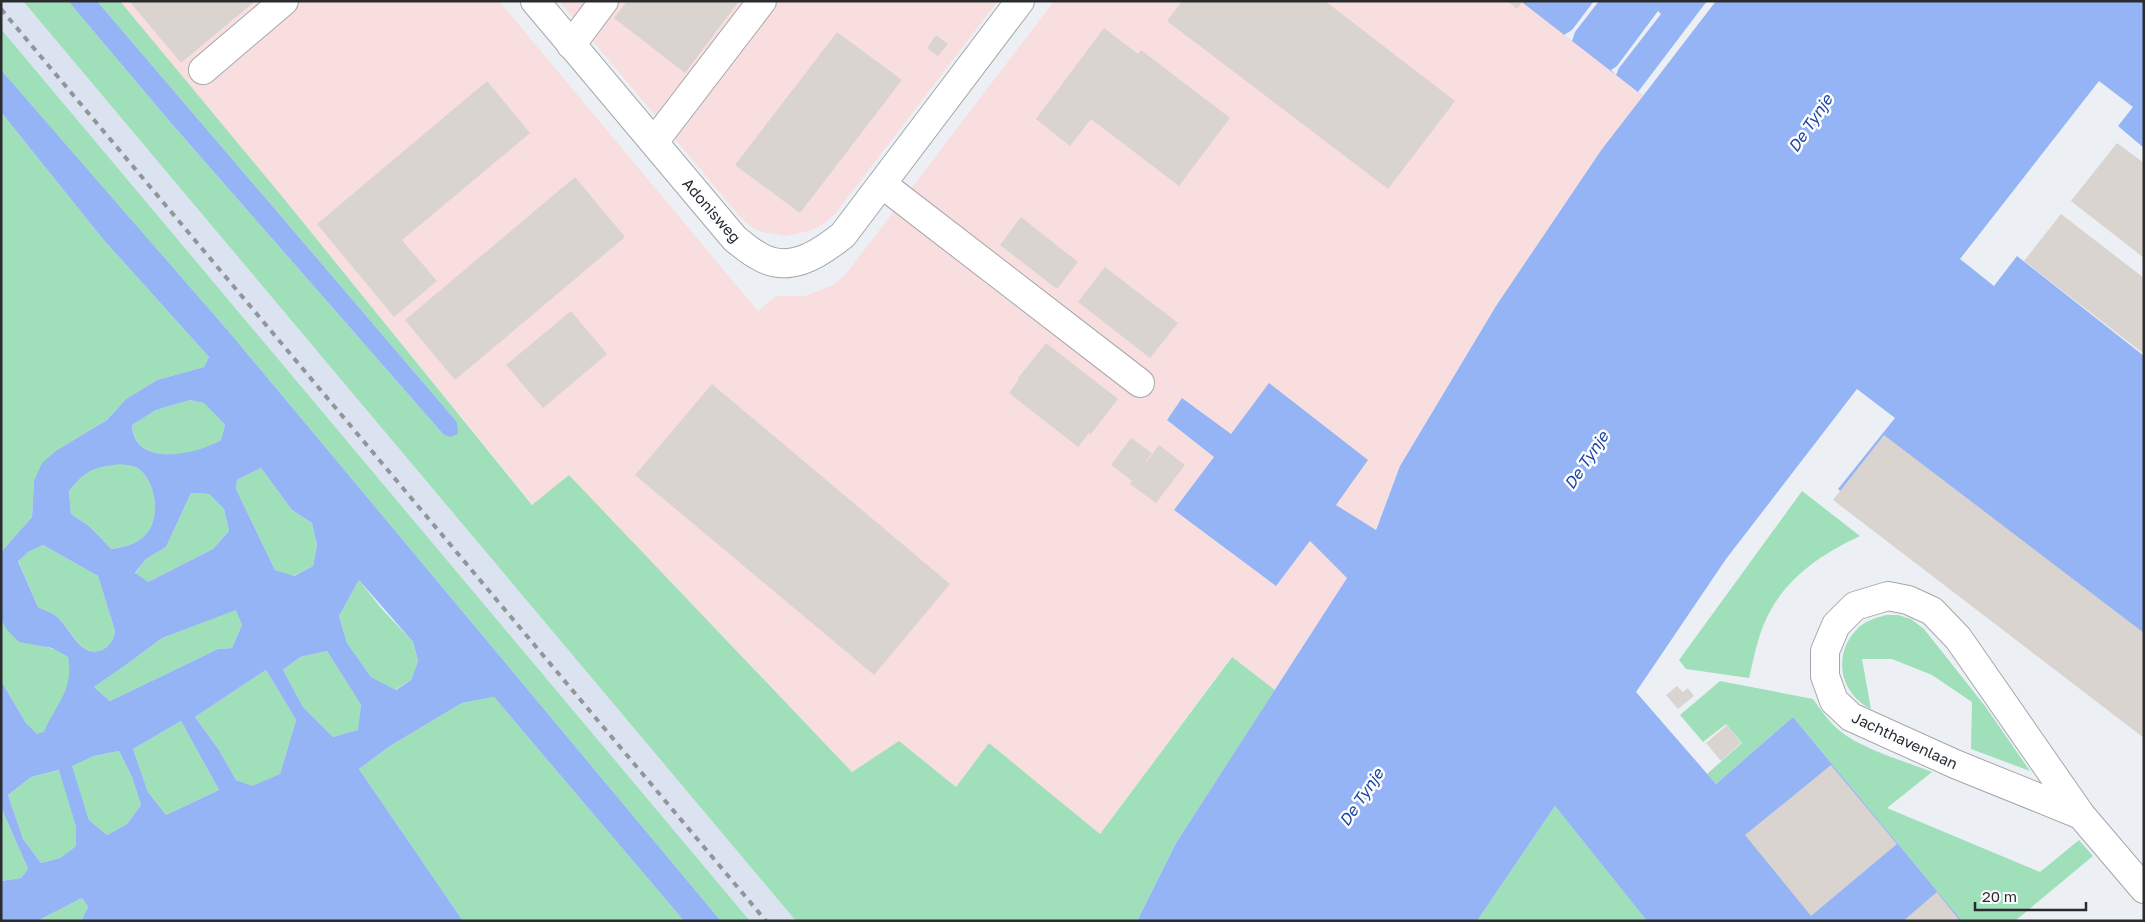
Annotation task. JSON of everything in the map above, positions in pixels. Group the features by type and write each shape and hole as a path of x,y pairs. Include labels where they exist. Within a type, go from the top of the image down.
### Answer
{"street":[{"path":"203,70 284,1"},
{"name":"Adonisweg","path":"535,1 735,238 758,256 781,264 803,261 823,251 843,235 1020,1"},
{"path":"571,44 604,1"},
{"path":"654,142 762,1"},
{"path":"882,184 1140,383"},
{"name":"Jachthavenlaan","path":"2081,815 1956,764 1851,717 1834,701 1825,676 1825,651 1836,625 1856,606 1888,596 1908,600 1932,611 1958,638 2081,815 2144,888"}],"shaded area":[{"path":"1,1 23,1 796,921 750,921 1,29"},
{"path":"120,1 499,1 758,311 776,296 805,296 833,285 846,274 1054,1 1525,1 1524,3 1643,96 1602,149 1496,306 1400,466 1375,530 1336,505 1367,460 1269,383 1231,435 1182,398 1167,420 1214,457 1174,510 1276,586 1310,541 1348,578 1275,690 1231,657 1100,834 989,743 956,787 899,742 852,772 569,475 533,505 281,195"},
{"path":"559,1 998,1 835,214 822,225 810,231 785,236 762,232 751,227 742,219"}],"green space":[{"path":"23,1 68,1 171,123 443,434 457,422 97,1 120,1 281,195 532,505 569,475 852,772 899,741 956,787 989,743 1100,834 1232,657 1275,690 1176,843 1137,921 796,921"},
{"path":"1,29 750,921 721,921 230,333 1,70"},
{"path":"1,112 102,238 209,357 204,367 157,380 126,399 107,420 57,450 34,481 32,517 1,552"},
{"path":"190,400 204,403 225,425 221,440 210,446 183,454 168,455 155,453 144,448 136,439 132,425 156,410"},
{"path":"120,463 137,468 145,475 153,491 154,519 146,534 138,541 130,545 110,549 89,526 71,514 69,491 81,478 91,471 103,466"},
{"path":"261,468 292,510 312,523 317,545 313,566 293,576 275,570 236,489 237,480"},
{"path":"1802,491 1860,536 1829,552 1815,562 1801,573 1778,598 1762,629 1749,678 1686,669 1679,660"},
{"path":"191,493 209,494 224,509 229,531 213,549 148,582 135,574 146,559 166,547"},
{"path":"43,545 98,576 115,631 111,642 102,650 95,652 82,646 56,616 38,607 18,560 28,552"},
{"path":"359,580 381,608 413,642 418,661 411,680 395,690 371,677 347,643 339,616"},
{"path":"237,609 242,625 232,648 218,649 110,701 94,687 162,638"},
{"path":"1886,615 1898,615 1911,619 1924,629 1985,706 2030,771 1971,749 1972,702 1932,675 1892,659 1862,659 1871,709 1860,702 1846,683 1842,661 1845,649 1850,638 1858,628 1871,620"},
{"path":"1,619 12,634 22,641 57,650 68,657 71,675 68,688 44,733 37,735 26,723 1,681"},
{"path":"327,651 361,705 359,730 333,737 303,707 283,670 300,657"},
{"path":"266,670 296,720 280,774 252,787 236,780 219,750 195,717"},
{"path":"1720,681 1813,699 1832,724 1849,737 1871,749 1932,772 1887,808 2040,872 2079,840 2093,856 2015,921 1962,921 1793,717 1716,784 1707,774 1742,743 1726,724 1703,742 1680,715"},
{"path":"494,697 684,921 463,921 359,769 390,746 462,703"},
{"path":"181,721 219,790 166,815 148,792 133,749"},
{"path":"119,751 132,777 141,805 127,824 107,835 89,820 71,766 94,756"},
{"path":"60,770 76,827 76,846 60,858 41,863 23,839 8,795 31,777"},
{"path":"1555,806 1647,921 1477,921"},
{"path":"1,807 28,869 21,878 1,881"},
{"path":"82,898 88,907 81,921 37,921"}],"water":[{"path":"68,1 97,1 457,422 458,434 450,437 443,434 171,123"},
{"name":"De Tynje","path":"1525,1 2144,1 2144,148 2118,126 2133,107 2099,81 1960,259 1994,286 2017,256 2144,356 2144,724 1838,489 1895,418 1857,389 1726,559 1636,692 1716,784 1793,717 1962,921 1647,921 1555,806 1477,921 1137,921 1176,843 1347,578 1310,541 1276,586 1174,510 1214,457 1167,420 1182,398 1231,434 1269,383 1368,460 1336,505 1376,530 1400,466 1496,306 1602,149 1643,96 1523,3"},
{"path":"1,70 230,333 721,921 684,921 494,697 462,703 390,746 359,769 463,921 81,921 88,907 82,898 37,921 1,921 1,881 21,878 28,869 1,807 1,681 26,723 37,734 44,732 63,696 69,669 68,657 52,648 19,642 7,630 1,619 1,552 32,517 34,481 42,463 57,450 107,420 126,399 157,380 204,367 209,357 102,238 1,112","holes":["190,400 204,403 225,425 221,440 197,450 168,454 154,453 143,448 135,439 132,425 156,410","120,464 139,469 145,475 153,491 155,510 151,527 142,538 134,543 111,549 89,526 71,514 69,491 86,474 103,467","261,468 292,510 312,523 317,545 313,566 294,576 275,570 236,489 237,480","191,493 209,494 224,509 229,531 213,549 148,582 135,573 146,559 166,547","43,545 98,576 115,631 113,639 102,650 94,652 88,650 76,641 56,616 38,607 18,561 28,552","359,580 413,642 418,661 411,680 396,690 371,677 347,643 339,616","236,610 242,625 232,648 218,649 110,701 94,687 162,638","327,651 361,705 358,730 333,737 303,707 283,670 300,657","266,670 296,720 280,774 252,786 236,780 219,750 195,717","181,721 219,790 166,815 148,792 133,749","119,751 132,777 141,805 127,824 107,835 89,820 72,766 94,756","59,770 76,827 76,846 60,858 41,863 23,839 8,795 31,777"]}],"pier":[{"path":"1594,1 1599,1 1575,32 1572,41 1564,35 1572,30"},
{"path":"1707,1 1716,1 1643,96 1638,92"},
{"path":"1658,11 1661,14 1619,68 1616,75 1611,70 1617,66"}],"building":[{"path":"129,1 255,1 181,63"},
{"path":"627,1 739,1 685,73 614,18"},
{"path":"1182,1 1325,1 1455,101 1388,189 1167,21"},
{"path":"1507,1 1523,1 1517,9"},
{"path":"1104,28 1138,54 1141,50 1230,118 1179,186 1091,119 1070,146 1036,119"},
{"path":"837,32 902,80 800,213 735,165"},
{"path":"936,35 948,44 938,56 927,48"},
{"path":"487,81 530,133 402,240 437,281 394,317 317,224"},
{"path":"2117,143 2144,163 2144,258 2071,201"},
{"path":"575,177 625,237 455,380 405,320"},
{"path":"2061,214 2144,278 2144,354 2024,261"},
{"path":"1021,217 1078,262 1057,289 1000,245"},
{"path":"1105,267 1178,323 1150,358 1078,302"},
{"path":"571,311 607,354 543,408 506,365"},
{"path":"1046,343 1118,399 1090,435 1089,433 1078,447 1009,393 1018,378"},
{"path":"712,384 950,584 874,675 635,475"},
{"path":"1884,435 2144,633 2144,738 1833,500"},
{"path":"1131,438 1152,453 1146,461 1159,445 1185,465 1156,503 1130,484 1132,481 1111,465"},
{"path":"1677,686 1683,692 1688,688 1694,696 1678,709 1666,695"},
{"path":"1727,725 1741,743 1721,761 1706,743"},
{"path":"1831,765 1897,844 1811,916 1745,835"},
{"path":"1937,892 1960,921 1903,921"}],"railway":[{"path":"1,9 766,921"}]}
